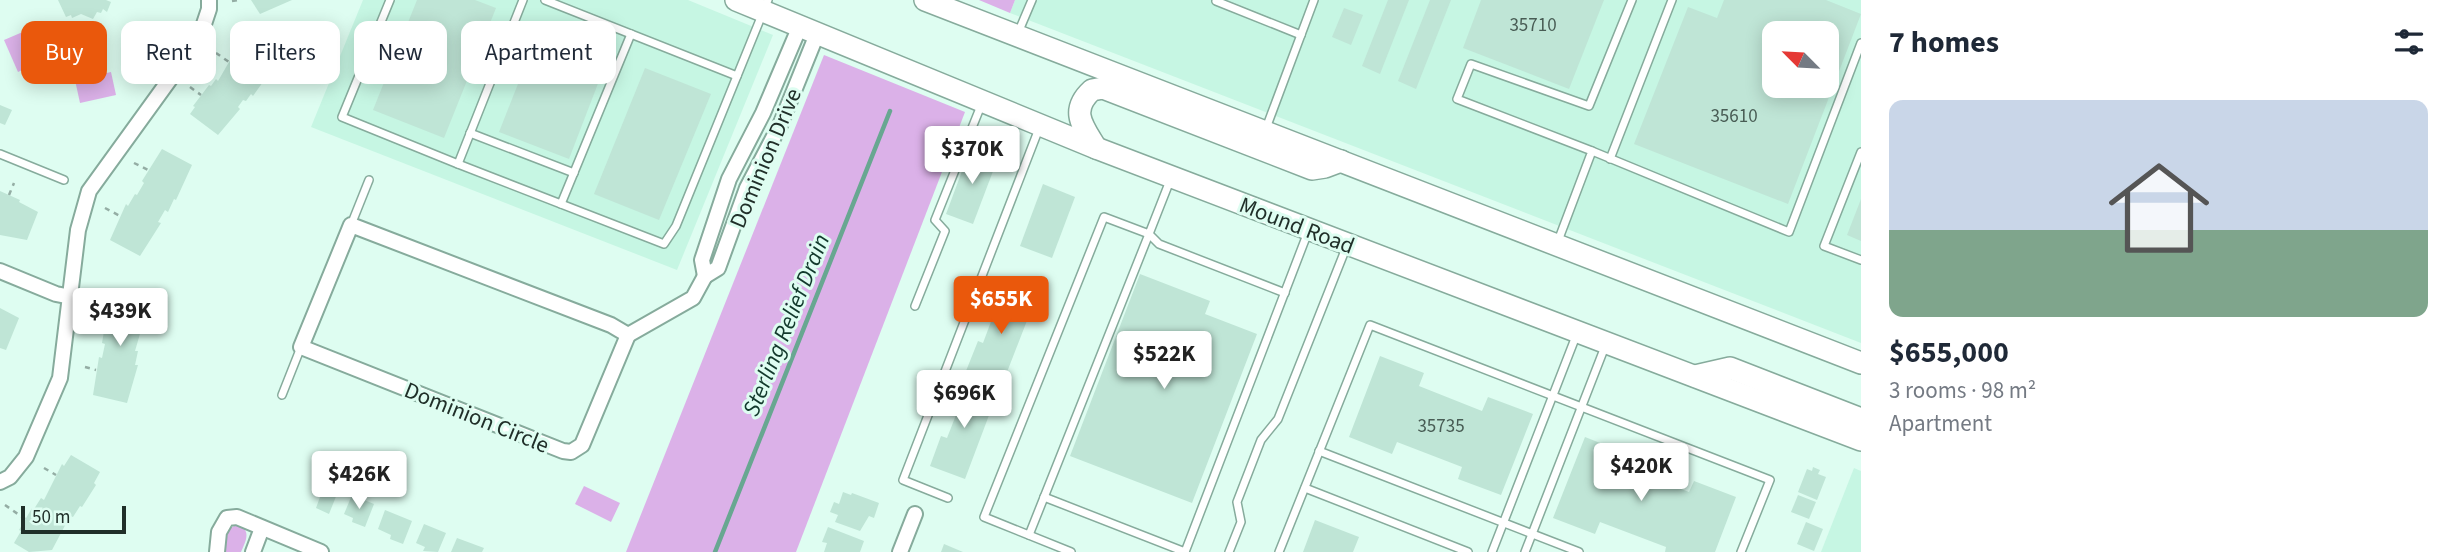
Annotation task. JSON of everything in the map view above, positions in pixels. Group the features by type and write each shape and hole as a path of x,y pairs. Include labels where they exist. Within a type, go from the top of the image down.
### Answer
{"main road":[{"name":"Mound Road","path":"736,0 765,6 809,30 1096,148 1861,440"},
{"path":"925,0 1861,363"},
{"path":"1096,148 1079,115 1080,105 1092,90 1103,88 1312,169 1341,161"},
{"path":"1695,376 1730,368 1861,419"}],"street":[{"path":"0,482 10,477 26,457 60,378 80,219 89,191 200,39 209,0"},
{"name":"Dominion Drive","path":"705,276 702,260 729,179 809,30"},
{"name":"Dominion Drive","path":"628,335 693,298 705,276 718,268 747,188 781,123 809,30"},
{"path":"301,347 351,225 611,325 628,335"},
{"path":"0,271 56,294 71,297"},
{"name":"Dominion Circle","path":"301,347 571,452 582,445 628,335"},
{"path":"900,552 915,513"},
{"path":"217,552 219,532 227,518 237,517 321,552"},
{"path":"253,552 262,528"}],"lane":[{"path":"390,0 342,117 664,244 676,226 765,6"},
{"path":"458,164 523,0"},
{"path":"545,0 737,76"},
{"path":"1017,37 1032,0"},
{"path":"1265,131 1314,0"},
{"path":"1632,0 1589,106 1471,64 1457,99 1789,232 1861,43"},
{"path":"1610,159 1671,0"},
{"path":"1216,1 1301,35"},
{"path":"561,204 631,34"},
{"path":"915,306 945,231 935,220 983,102"},
{"path":"948,498 903,480 1040,125"},
{"path":"470,133 574,173"},
{"path":"749,140 766,150"},
{"path":"1557,245 1592,151"},
{"path":"1861,152 1824,247 1861,260"},
{"path":"0,154 64,180"},
{"path":"1029,535 1172,177"},
{"path":"351,225 369,180"},
{"path":"1071,552 984,517 1104,217 1149,234 1159,244 1284,293"},
{"path":"1044,497 1185,552 1309,229"},
{"path":"1229,552 1241,522 1237,502 1261,440 1278,419 1347,244"},
{"path":"1279,552 1370,325 1770,480 1741,552"},
{"path":"1492,552 1578,332"},
{"path":"1525,552 1607,343"},
{"path":"282,395 301,347"},
{"path":"1319,452 1579,552"},
{"path":"1305,488 1468,552"}],"path":[{"path":"232,1 238,0"},
{"path":"216,53 229,62"},
{"path":"190,87 201,95"},
{"path":"134,163 148,170"},
{"path":"9,195 14,183"},
{"path":"105,208 120,216"},
{"path":"90,315 105,317"},
{"path":"85,367 96,370"},
{"path":"44,468 56,475"},
{"path":"5,505 25,519"}],"shaded area":[{"path":"363,0 688,0 773,35 677,270 311,127 329,84 340,84 340,56 354,22 354,84 447,84 447,21 354,21"},
{"path":"979,0 1015,0 1010,13"},
{"path":"1015,0 1861,0 1861,343 1010,13"},
{"path":"21,33 21,71 18,72 4,40"},
{"name":"Sterling Relief Drain","path":"824,55 965,112 796,552 626,552"},
{"path":"111,72 116,95 80,103 76,84 107,84 107,73"},
{"path":"1854,468 1861,471 1861,552 1821,552"},
{"path":"584,486 620,503 611,522 575,504"},
{"path":"237,524 245,529 246,533 243,548 241,552 225,552 228,530"}],"building":[{"path":"58,0 111,2 107,12 103,9 101,13 97,12 93,19 81,14 72,18 71,15 66,17"},
{"path":"251,0 292,0 260,14"},
{"path":"417,0 475,0 496,8 491,21 461,21 461,84 466,84 444,138 373,110 383,84 447,84 447,21 409,21"},
{"path":"1388,0 1409,0 1380,74 1362,66"},
{"path":"1430,0 1451,0 1416,89 1398,81"},
{"path":"1481,0 1604,0 1569,89 1463,48"},
{"path":"1724,0 1826,0 1861,14 1839,71 1839,21 1762,21 1762,98 1829,98 1788,204 1634,144 1688,7 1717,18"},
{"path":"1344,8 1363,15 1351,45 1332,37"},
{"path":"229,62 230,84 262,84 253,96 251,94 246,101 243,100 238,107 240,109 218,135 190,114 209,85 216,84 216,79 218,81"},
{"path":"645,68 711,94 659,220 594,194"},
{"path":"518,84 598,84 569,159 499,132"},
{"path":"0,105 12,110 5,125 0,123"},
{"path":"971,147 998,158 973,224 946,214"},
{"path":"162,149 192,165 176,200 174,199 168,212 165,210 158,222 161,223 140,256 110,240 126,204 128,206 135,194 137,195 144,183 142,181"},
{"path":"1043,184 1075,197 1052,258 1020,246"},
{"path":"0,191 38,212 27,240 0,235"},
{"path":"1861,199 1861,241 1847,235"},
{"path":"1140,274 1210,301 1205,314 1257,334 1192,503 1070,456"},
{"path":"999,286 1035,300 1002,385 966,371 978,341 983,343 992,319 987,317"},
{"path":"113,292 146,299 143,312 146,313 135,351 138,351 135,365 138,365 127,403 93,395 99,357 102,358 105,344 102,343 102,330"},
{"path":"0,308 19,318 6,350 0,348"},
{"path":"1380,356 1424,373 1419,386 1482,411 1488,397 1533,414 1501,495 1458,479 1462,467 1397,442 1392,454 1349,437"},
{"path":"962,381 997,394 965,479 930,466 941,436 947,438 956,415 950,412"},
{"path":"1585,437 1628,454 1624,467 1689,492 1694,481 1736,497 1715,552 1665,552 1666,547 1600,522 1595,534 1553,518"},
{"path":"71,455 100,472 94,483 96,485 82,507 80,506 73,517 70,516 52,550 29,552 14,543 21,531 19,530 32,508 34,509 41,498 44,500 62,464 64,466"},
{"path":"1813,467 1820,470 1818,474 1826,477 1817,500 1798,492 1807,469 1812,471"},
{"path":"321,470 343,479 329,514 316,508 320,497 312,494"},
{"path":"843,492 879,503 874,518 869,516 860,531 835,522 838,515 830,512 834,502 839,504"},
{"path":"352,495 374,504 365,527 352,522 353,518 344,514"},
{"path":"1798,495 1816,502 1809,519 1791,512"},
{"path":"385,510 412,521 403,544 390,539 391,535 378,529"},
{"path":"1315,520 1359,537 1353,552 1303,552"},
{"path":"1806,522 1823,529 1814,551 1797,544"},
{"path":"424,524 446,533 438,552 423,551 425,547 416,543"},
{"path":"828,527 864,541 860,552 824,552 827,543 822,542"},
{"path":"457,538 484,548 482,552 451,552"},
{"path":"944,544 963,552 941,552"}],"waterway":[{"name":"Sterling Relief Drain","path":"715,552 890,111"}]}
